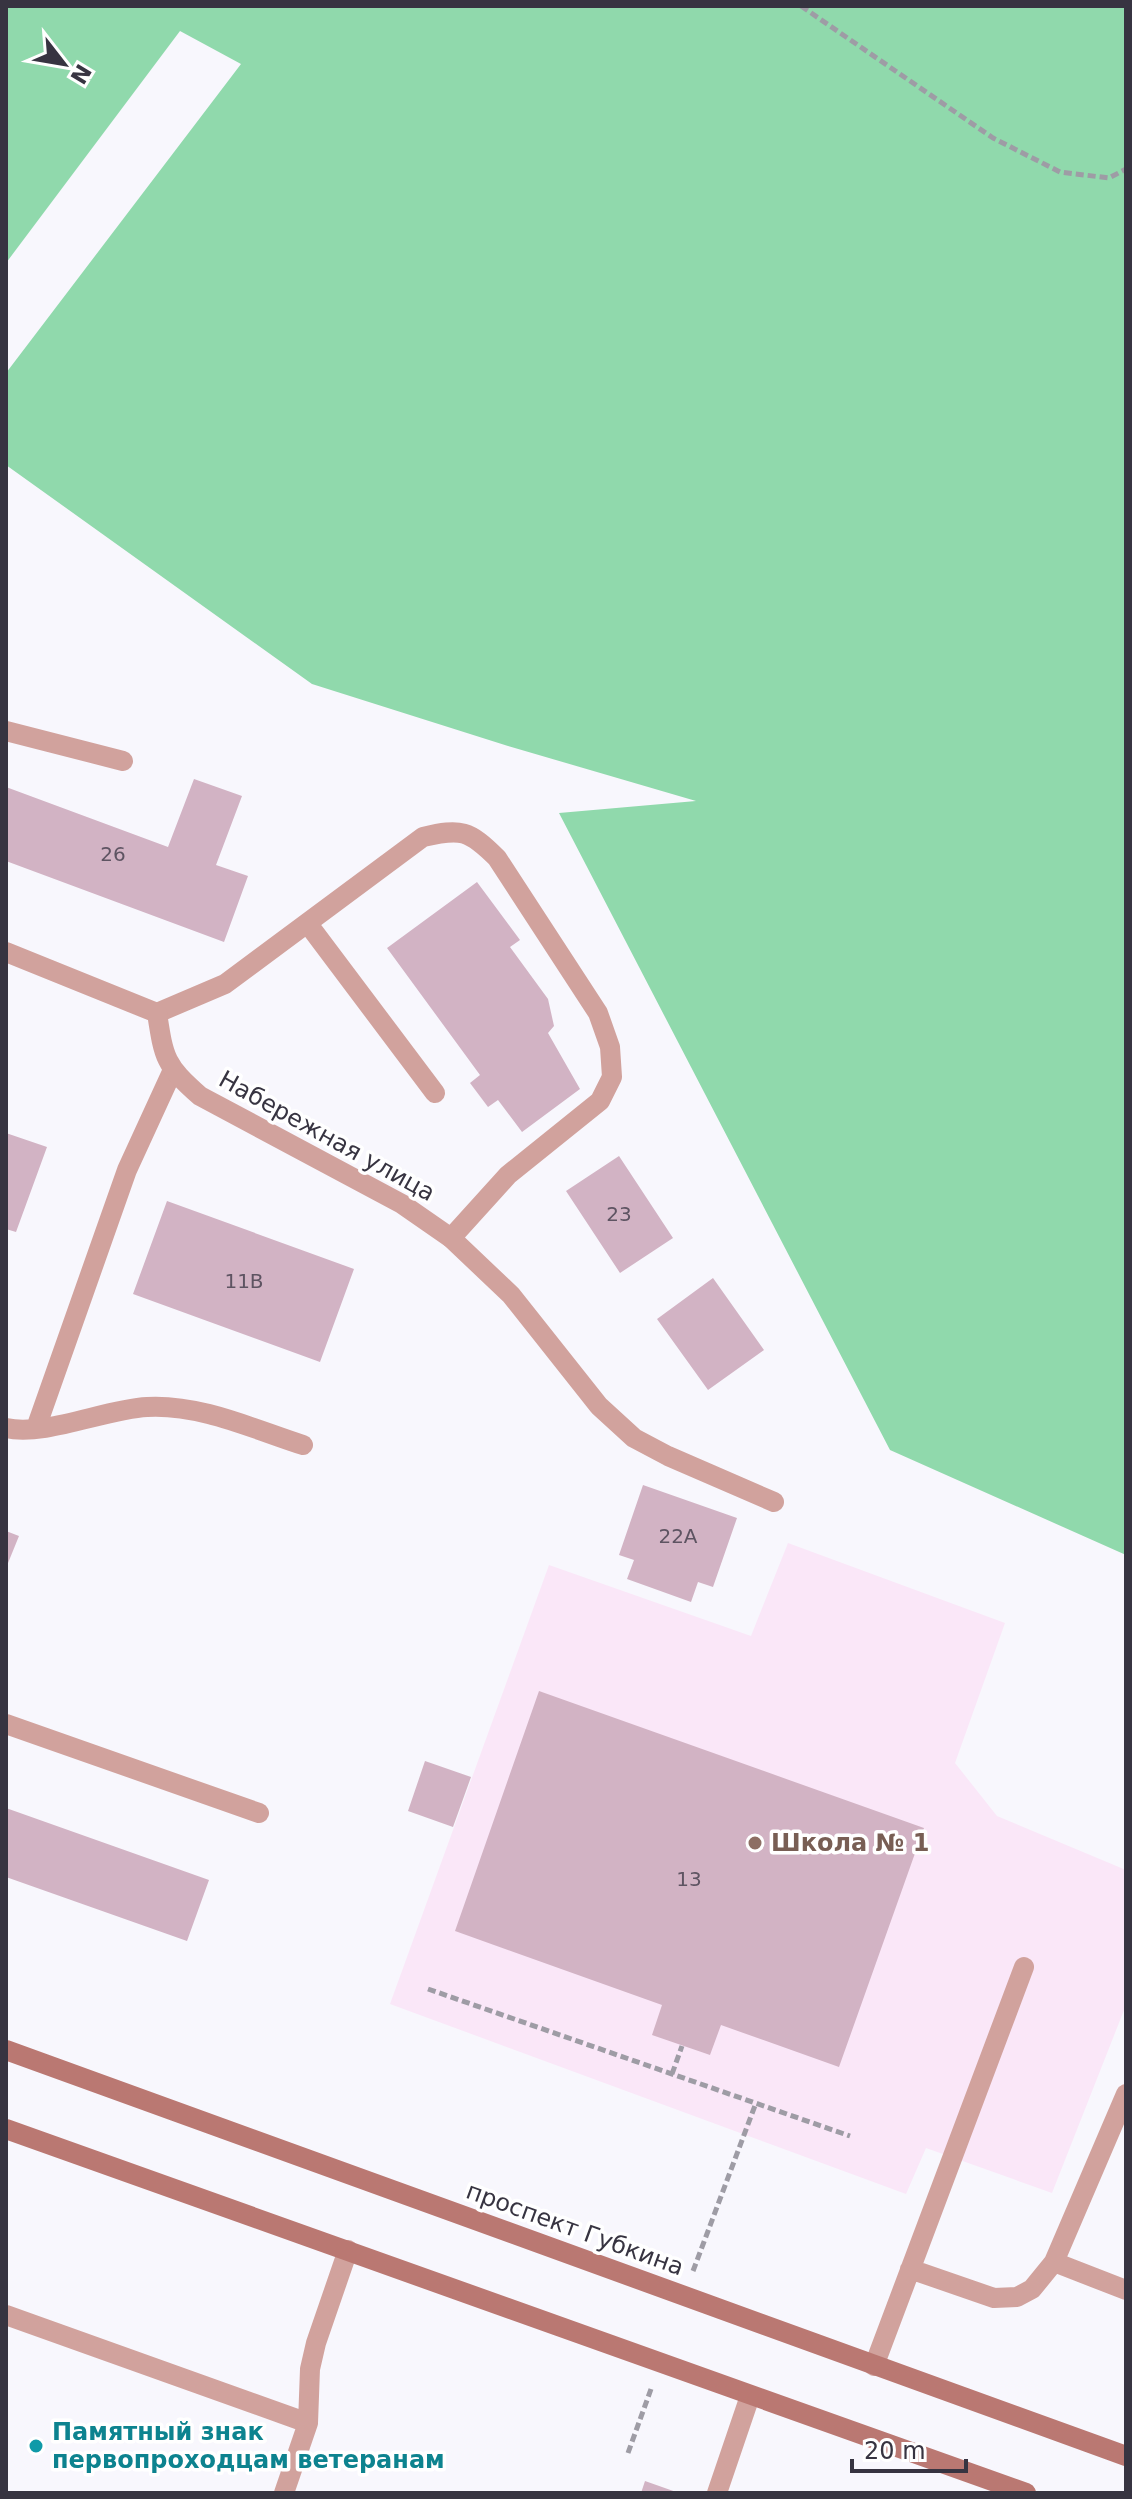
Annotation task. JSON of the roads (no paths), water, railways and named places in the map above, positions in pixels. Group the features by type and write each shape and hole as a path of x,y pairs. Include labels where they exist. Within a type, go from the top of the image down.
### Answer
{"main road":[{"name":"проспект Губкина","path":"6,2050 1126,2456"},
{"path":"6,2129 1026,2493"}],"street":[{"path":"6,731 123,761"},
{"path":"6,952 157,1013 225,984 423,837 452,830 478,838 497,858 598,1013 610,1047 612,1077 600,1101 508,1175 451,1238"},
{"path":"308,924 435,1093"},
{"path":"36,1428 127,1170 172,1072 162,1046 157,1013"},
{"name":"Набережная улица","path":"172,1072 200,1096 402,1204 451,1238 511,1295 599,1406 634,1438 774,1502"},
{"path":"6,1428 36,1428 146,1407 187,1409 303,1445"},
{"path":"6,1724 259,1813"},
{"path":"874,2366 1024,1967"},
{"path":"910,2269 994,2298 1017,2297 1032,2289 1054,2262 1126,2094"},
{"path":"284,2493 308,2423 313,2356 348,2250"},
{"path":"1054,2262 1126,2290"},
{"path":"6,2315 308,2423"},
{"path":"717,2493 750,2396"}],"place":[{"name":"Школа № 1","path":"755,1843"},
{"name":"Памятный знак первопроходцам ветеранам","path":"36,2446"}]}
